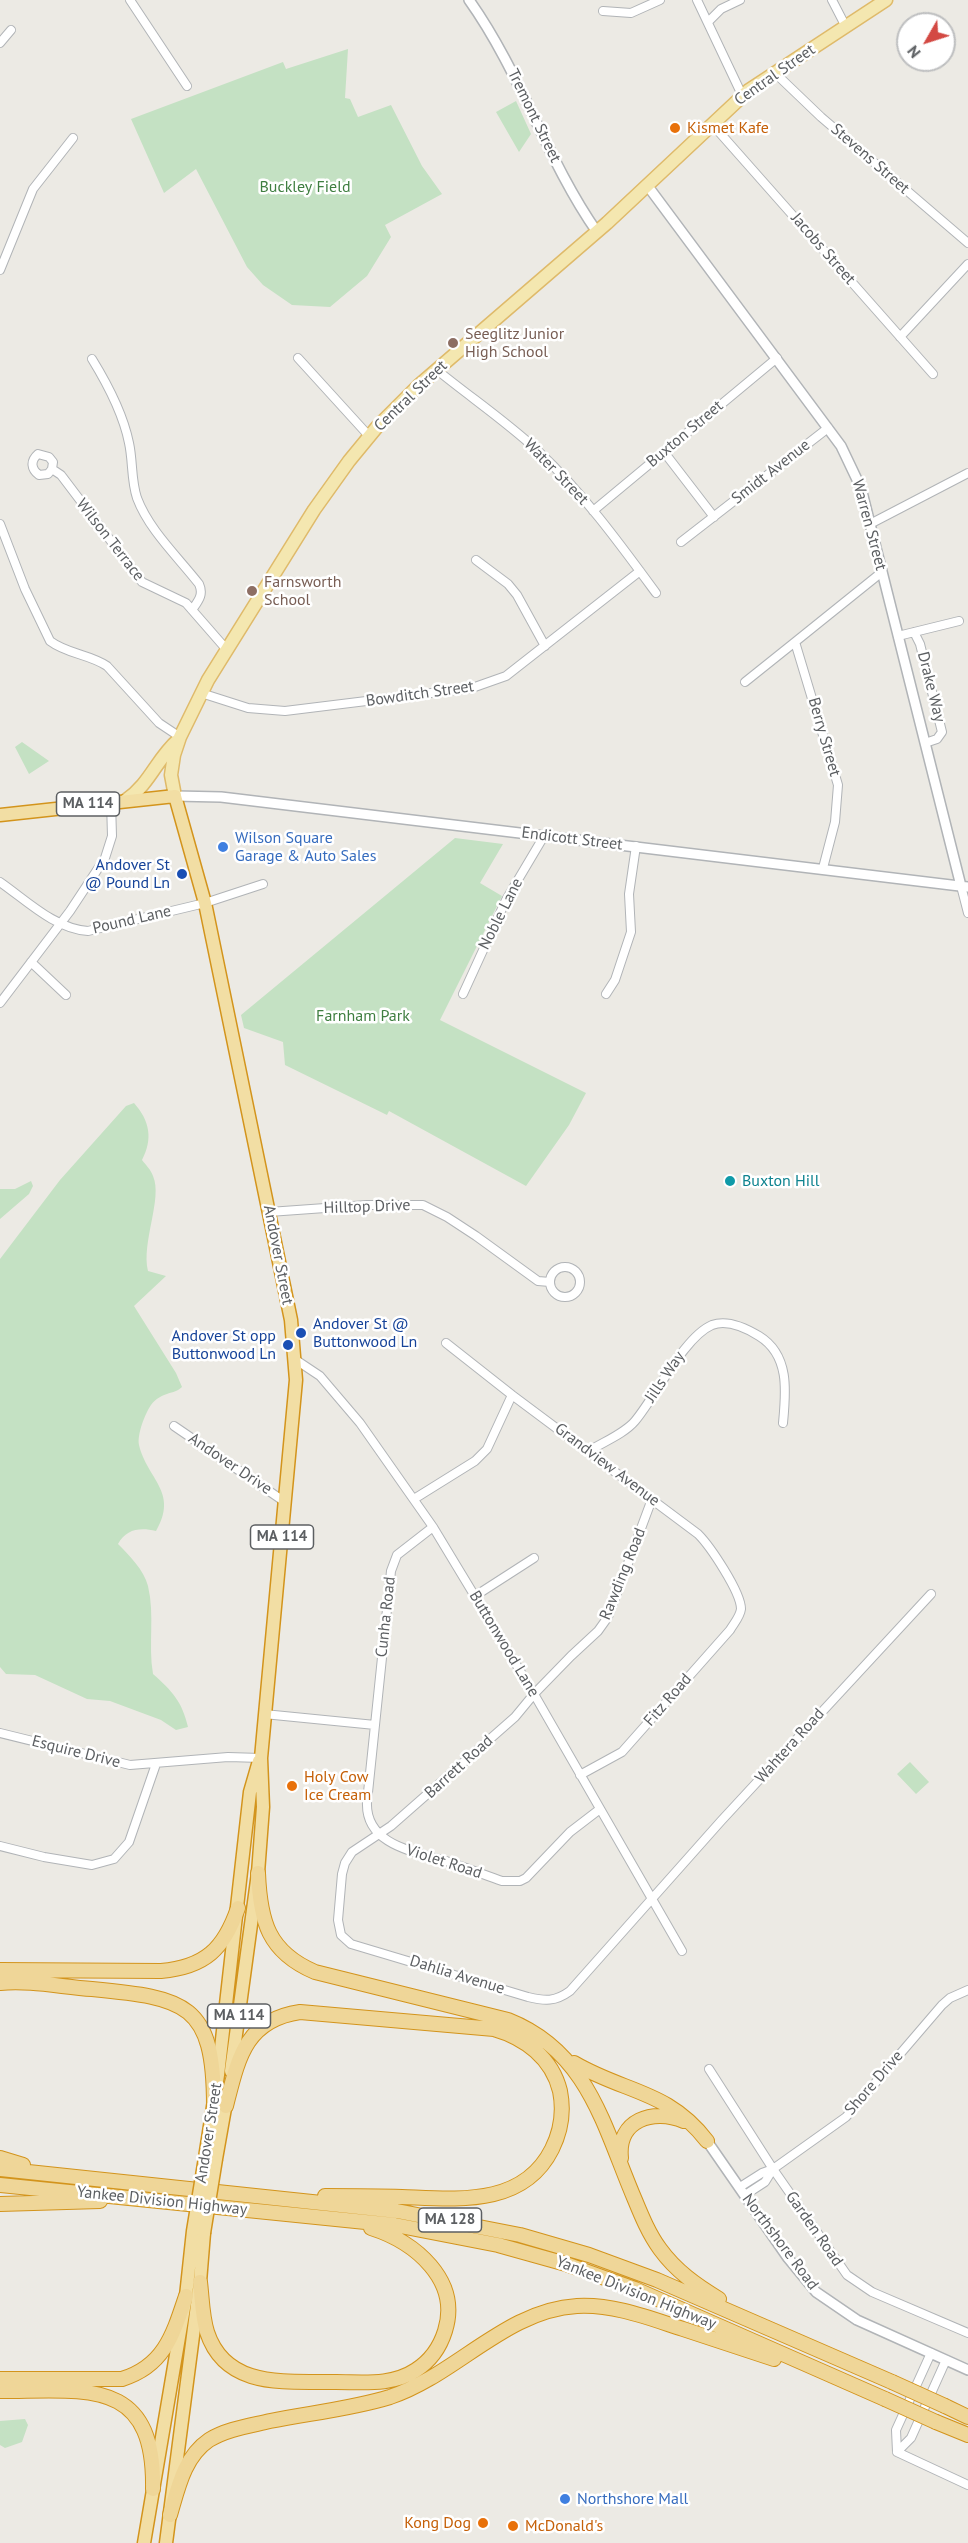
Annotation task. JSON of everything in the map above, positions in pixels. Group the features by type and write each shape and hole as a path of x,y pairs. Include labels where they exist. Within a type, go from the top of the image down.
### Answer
{"highway":[{"name":"MA 114","path":"0,815 175,796"},
{"name":"Andover Street","path":"144,2543 199,2232 258,1873 263,1795 261,1758 264,1714 296,1388 294,1336 229,1014 205,903 175,796"},
{"name":"Andover Street","path":"220,2106 250,1792 261,1758"},
{"path":"258,1873 261,1911 272,1939 289,1958 300,1966 326,1975 508,2020 535,2032 586,2070 674,2108 696,2126 707,2141"},
{"path":"0,1970 161,1971 185,1968 198,1963 218,1947 226,1936 238,1908"},
{"path":"0,1983 144,1994 174,2002 196,2020 208,2043 220,2106"},
{"path":"220,2106 247,2042 274,2019 300,2012 494,2029 520,2038 532,2047 549,2066 555,2078 562,2104 562,2121 558,2137 541,2167 505,2192 456,2199 382,2196 263,2196"},
{"path":"566,2057 589,2091 653,2238 675,2267 706,2291 808,2346"},
{"path":"623,2172 620,2143 631,2125 648,2117 668,2115 677,2118 692,2126 707,2141"},
{"path":"0,2158 71,2176"},
{"name":"Yankee Division Highway","path":"0,2169 408,2213 485,2227 554,2245 657,2280 968,2416"},
{"name":"Yankee Division Highway","path":"0,2185 428,2230 534,2254 635,2289 968,2435"},
{"path":"0,2204 144,2199"},
{"path":"200,2282 207,2331 212,2343 230,2365 242,2373 270,2381 380,2382 415,2371 432,2356 447,2326 447,2300 438,2275 421,2254 388,2234 355,2224 316,2217"},
{"name":"Andover Street","path":"166,2543 200,2282 199,2232"},
{"path":"0,2379 122,2379 134,2375 155,2362 163,2351 179,2318 186,2296"},
{"path":"170,2515 183,2472 201,2446 212,2439 245,2427 354,2406 403,2392 527,2319 565,2308 592,2306 628,2312 850,2383"},
{"path":"0,2391 92,2392 119,2401 130,2410 146,2433 153,2466 153,2489"}],"main road":[{"name":"Central Street","path":"175,796 172,766 180,738 201,693 314,510 369,436 397,405 597,232 742,95 846,27 881,1"},
{"path":"126,800 145,784 160,758 180,738"}],"street":[{"path":"130,0 187,86"},
{"name":"Tremont Street","path":"469,0 503,53 567,184 597,232"},
{"path":"603,11 631,13 660,0"},
{"path":"697,0 742,95"},
{"path":"708,22 722,9 740,0"},
{"path":"832,0 846,27"},
{"path":"0,43 11,30"},
{"name":"Stevens Street","path":"774,72 821,117 968,243"},
{"name":"Jacobs Street","path":"712,124 933,374"},
{"path":"0,270 33,189 72,138"},
{"name":"Warren Street","path":"647,185 777,358 828,428 852,466 861,488 925,743 964,886"},
{"path":"900,337 968,264"},
{"path":"92,358 110,391 127,434 134,486 140,505 202,590 192,610"},
{"path":"298,358 369,436"},
{"name":"Buxton Street","path":"593,511 777,358"},
{"name":"Water Street","path":"437,369 526,440 593,511 656,593"},
{"name":"Smidt Avenue","path":"681,542 828,428"},
{"path":"664,452 714,517"},
{"name":"Wilson Terrace","path":"52,469 61,475 142,582 181,599 227,650"},
{"path":"870,524 968,473"},
{"path":"0,524 25,589 50,641 57,646 108,666 159,723 180,738"},
{"path":"476,560 508,584 517,594 545,646"},
{"name":"Bowditch Street","path":"201,693 248,708 285,711 472,688 498,680 640,571"},
{"path":"745,682 882,572"},
{"name":"Drake Way","path":"925,743 937,739 942,732 920,644 914,632 958,621"},
{"path":"898,636 914,632"},
{"name":"Berry Street","path":"795,642 838,785 835,822 823,868"},
{"name":"Endicott Street","path":"175,796 221,797 964,886"},
{"path":"0,1003 60,924 110,849 111,802"},
{"name":"Noble Lane","path":"463,994 506,900 544,836"},
{"path":"606,994 615,980 630,938 629,883 636,846"},
{"name":"Pound Lane","path":"0,882 60,924 78,931 97,930 205,903 263,884"},
{"path":"964,886 968,913"},
{"path":"32,962 66,995"},
{"name":"Hilltop Drive","path":"269,1212 366,1205 423,1205 457,1223 538,1281 550,1282"},
{"name":"Jills Way","path":"589,1451 633,1424 684,1348 713,1325 735,1324 769,1342 776,1350 781,1361 786,1391 783,1423"},
{"name":"Grandview Avenue","path":"446,1343 690,1527 710,1546 741,1608"},
{"name":"Buttonwood Lane","path":"296,1360 314,1371 360,1423 433,1527 534,1694 682,1951"},
{"path":"414,1499 475,1461 487,1449 512,1395"},
{"name":"Andover Drive","path":"174,1426 285,1502"},
{"name":"Rawding Road","path":"534,1694 604,1624 652,1499"},
{"name":"Cunha Road","path":"375,1725 393,1563 397,1555 433,1527"},
{"path":"475,1596 534,1558"},
{"name":"Wahtera Road","path":"652,1900 721,1821 931,1594"},
{"name":"Fitz Road","path":"580,1775 622,1752 730,1630 741,1608"},
{"name":"Barrett Road","path":"378,1834 412,1809 515,1717 534,1694"},
{"path":"264,1714 375,1725 367,1812 370,1824 378,1834"},
{"name":"Esquire Drive","path":"0,1733 130,1766 228,1757 261,1758"},
{"path":"0,1846 44,1857 92,1865 114,1859 129,1842 156,1764"},
{"name":"Violet Road","path":"378,1834 399,1847 502,1881 512,1882 520,1881 533,1872 570,1832 600,1809"},
{"name":"Dahlia Avenue","path":"378,1834 352,1852 345,1863 338,1920 345,1940 351,1944 539,2000 559,1999 570,1991 652,1900"},
{"name":"Shore Drive","path":"743,2191 765,2181 773,2169 846,2117 942,2005 950,1998 968,1990"},
{"name":"Garden Road","path":"709,2069 837,2264 852,2280 872,2292 968,2333"},
{"name":"Northshore Road","path":"707,2141 798,2271 821,2296 857,2320 968,2370"},
{"path":"897,2452 896,2430 931,2353"},
{"path":"897,2452 911,2438 946,2360"},
{"path":"897,2452 968,2485"}],"green space":[{"name":"Buckley Field","path":"348,49 345,98 350,99 358,117 391,105 422,166 442,194 385,225 391,237 367,276 330,307 292,305 263,285 247,267 196,169 164,193 131,119 283,62 286,69"},
{"path":"516,101 531,134 519,152 496,112"},
{"path":"22,742 49,761 29,774 15,747"},
{"name":"Farnham Park","path":"455,838 503,844 480,883 502,896 440,1020 586,1093 569,1125 526,1186 389,1111 387,1115 285,1065 283,1042 244,1028 241,1015"},
{"path":"134,1103 144,1117 148,1130 148,1145 142,1160 151,1172 155,1185 154,1208 147,1247 148,1271 166,1276 134,1306 176,1373 182,1387 159,1397 151,1405 139,1435 143,1457 163,1496 162,1518 156,1531 134,1530 125,1535 118,1544 140,1569 148,1586 153,1674 175,1697 183,1710 188,1727 176,1730 161,1720 110,1701 87,1699 35,1675 6,1674 0,1667 0,1259 60,1180 126,1106"},
{"path":"31,1181 33,1186 29,1194 0,1219 0,1189 15,1189"},
{"path":"910,1762 929,1782 916,1794 897,1774"},
{"path":"25,2419 28,2425 22,2442 5,2448 0,2445 0,2421"}],"place":[{"name":"Kismet Kafe","path":"675,128"},
{"name":"Seeglitz Junior High School","path":"453,343"},
{"name":"Farnsworth School","path":"252,591"},
{"name":"Wilson Square Garage & Auto Sales","path":"223,847"},
{"name":"Andover St @ Pound Ln","path":"182,874"},
{"name":"Buxton Hill","path":"730,1181"},
{"name":"Andover St @ Buttonwood Ln","path":"301,1333"},
{"name":"Andover St opp Buttonwood Ln","path":"288,1345"},
{"name":"Holy Cow Ice Cream","path":"292,1786"},
{"name":"Northshore Mall","path":"565,2499"},
{"name":"Kong Dog","path":"483,2523"},
{"name":"McDonald's","path":"513,2526"}]}
